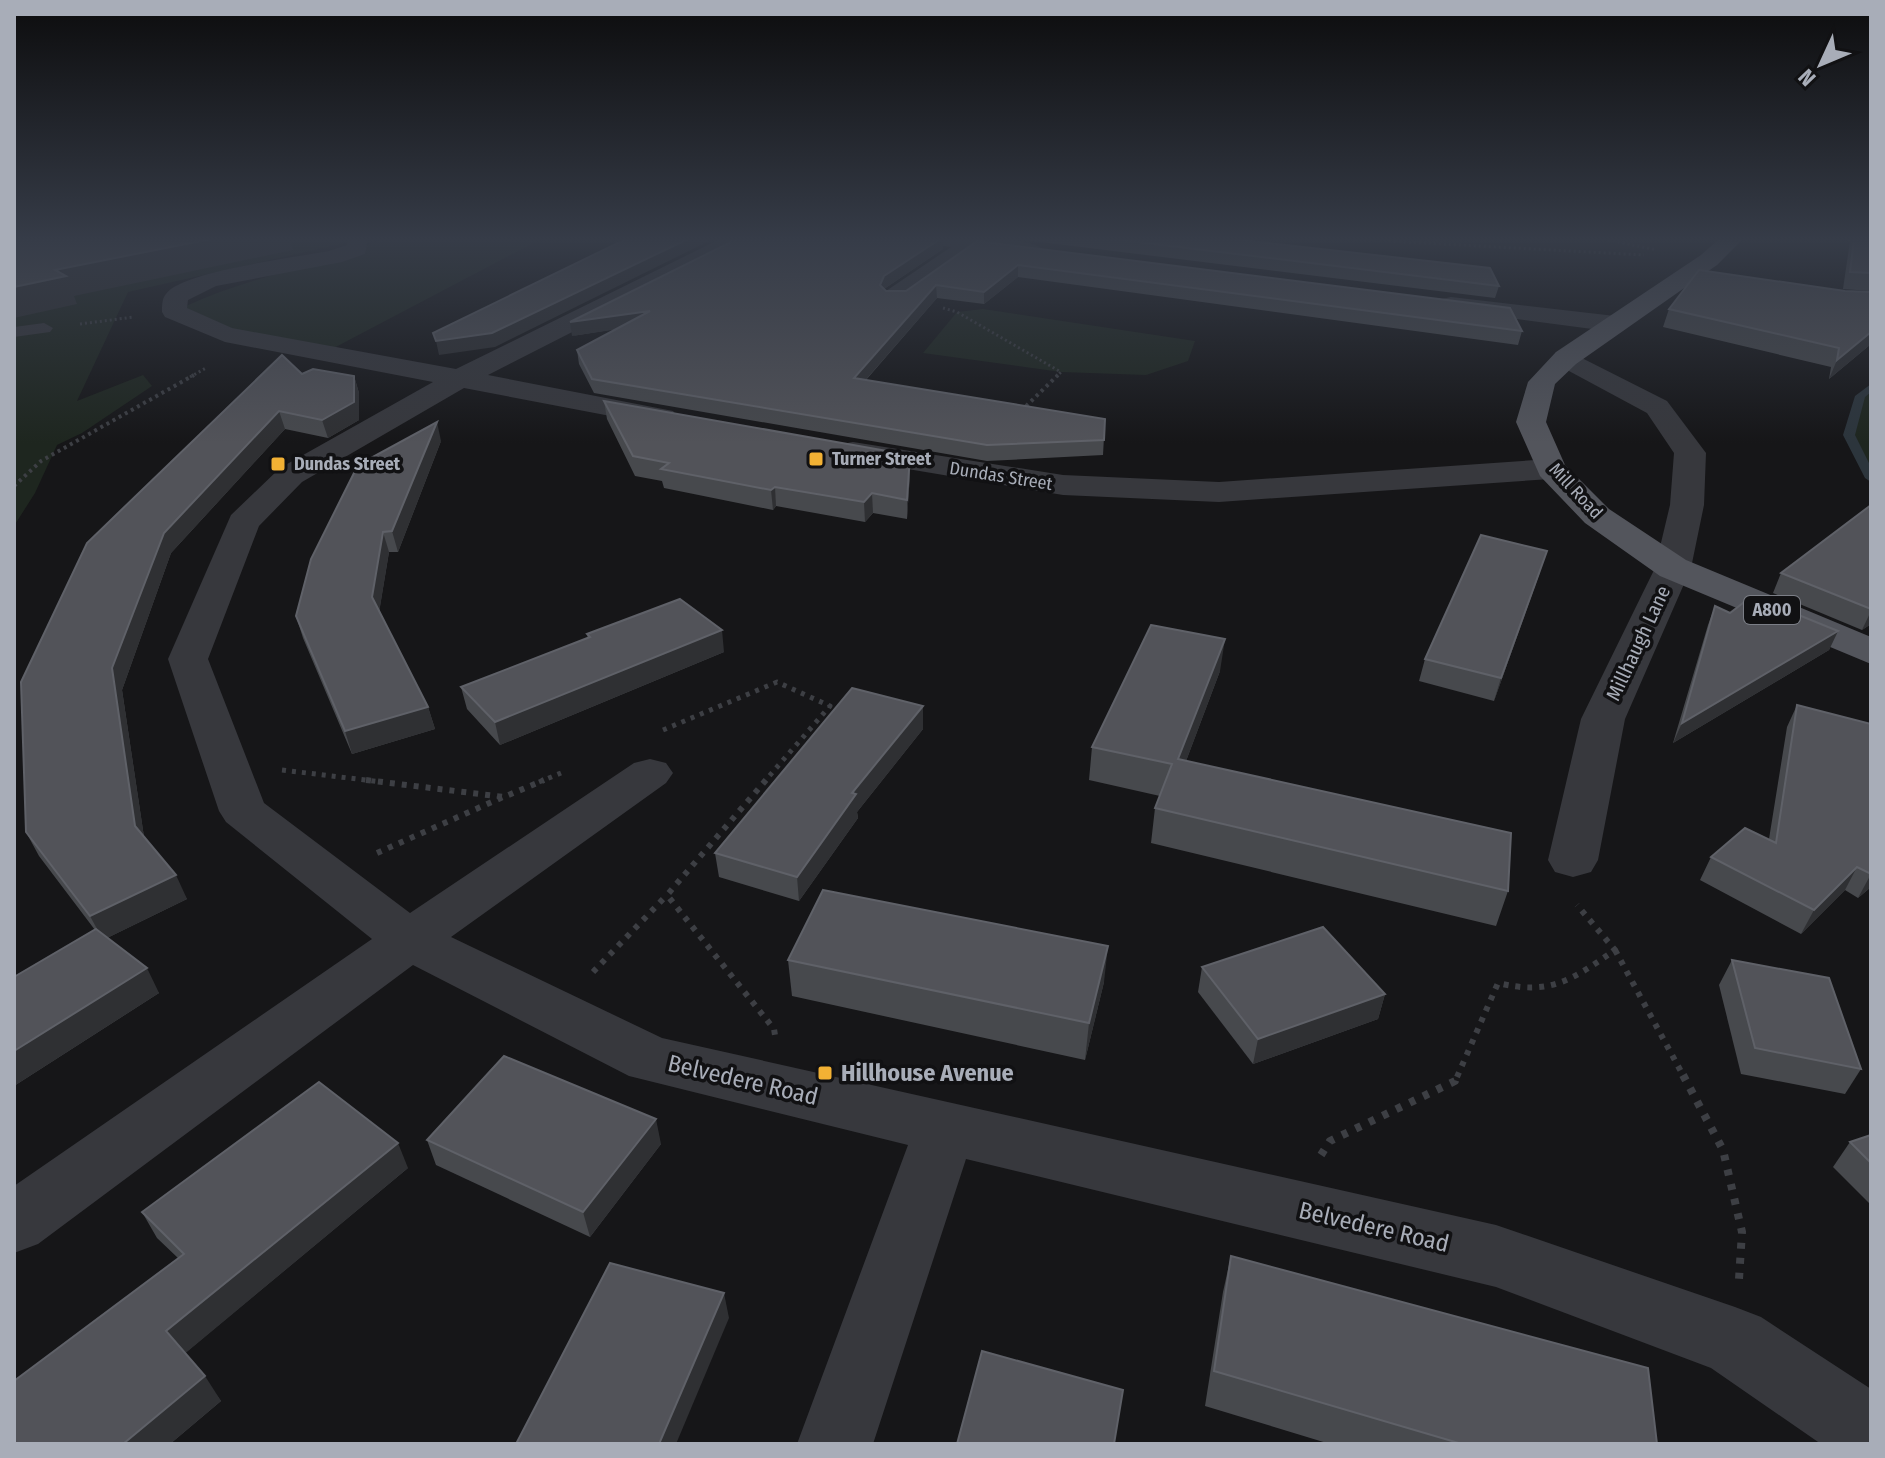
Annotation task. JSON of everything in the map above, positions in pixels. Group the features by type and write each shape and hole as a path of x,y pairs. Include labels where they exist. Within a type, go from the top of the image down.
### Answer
{"main road":[{"name":"Mill Road","path":"1644,307 1566,358 1542,382 1531,422 1551,469 1597,516 1673,568"},
{"name":"A800","path":"1673,568 1871,652"}],"street":[{"path":"175,307 174,312 225,334 693,422"},
{"path":"457,380 602,307"},
{"path":"1476,307 1615,324"},
{"name":"Millhaugh Lane","path":"1566,358 1657,407 1690,453 1687,505 1673,568 1603,719 1573,860"},
{"name":"Belvedere Road","path":"457,380 291,475 243,522 188,659 243,811 409,940 650,1059 1496,1256 1735,1342 1871,1433"},
{"name":"Dundas Street","path":"819,444 1063,485 1219,492 1551,469"},
{"path":"14,1223 409,940 650,773"},
{"path":"835,1444 946,1126"}],"lane":[{"path":"14,332 44,328"}],"path":[{"path":"44,328 174,312"},
{"path":"957,312 1061,372 960,470"},
{"path":"14,486 41,461 218,361 261,341"},
{"path":"326,875 504,797"},
{"path":"1573,860 1554,879 1615,950 1723,1150 1742,1232"},
{"path":"555,1013 667,895"},
{"path":"1288,1206 1330,1141 1455,1081 1498,983 1524,991 1564,984 1615,950"}],"shaded area":[{"path":"14,307 121,307 77,401 143,375 152,386 82,433 57,445 35,493 14,526"},
{"path":"187,307 412,307 330,350 257,337 190,314"},
{"path":"983,309 1195,341 1188,361 1146,375 1061,372 923,353 957,312"},
{"path":"1871,387 1871,478 1849,435 1860,396"}],"building":[{"path":"486,307 546,307 492,333 436,341 433,333"},
{"path":"600,307 917,307 854,378 1105,419 1104,440 987,445 592,379 577,350 650,311 570,322"},
{"path":"1339,307 1510,308 1522,331"},
{"path":"1871,307 1871,332 1837,360 1839,348 1669,309"},
{"path":"282,355 302,374 313,369 354,376 354,402 322,420 279,411 164,533 112,668 135,826 176,875 90,916 26,832 21,682 87,543"},
{"path":"604,401 910,455 907,500 872,493 864,502 775,487 771,490 661,469 669,463 633,456"},
{"path":"437,422 392,531 383,532 372,597 428,707 345,731 296,616 311,559 358,465"},
{"path":"1871,505 1871,609 1781,573"},
{"path":"1481,535 1547,551 1501,678 1425,659"},
{"path":"1752,596 1838,631 1682,723 1715,606 1730,613"},
{"path":"680,599 722,630 495,722 461,687 590,637 587,634"},
{"path":"1151,625 1225,639 1178,759 1511,833 1508,891 1155,808 1172,764 1092,747"},
{"path":"852,688 923,706 852,793 856,794 797,877 715,853"},
{"path":"1797,705 1871,724 1871,874 1857,867 1814,910 1711,857 1745,828 1776,843"},
{"path":"823,890 1108,946 1089,1023 788,960"},
{"path":"1323,927 1385,994 1258,1039 1202,967"},
{"path":"96,929 147,968 14,1051 14,977"},
{"path":"1732,960 1829,978 1861,1069 1755,1048"},
{"path":"504,1056 656,1119 583,1212 427,1140"},
{"path":"319,1082 398,1143 166,1331 205,1376 123,1444 14,1444 14,1381 184,1254 142,1212"},
{"path":"1871,1135 1871,1163 1850,1142"},
{"path":"1231,1256 1648,1368 1657,1444 1462,1444 1214,1371"},
{"path":"610,1263 724,1293 659,1444 516,1444"},
{"path":"982,1351 1123,1390 1114,1444 957,1444"}],"waterway":[{"path":"1871,387 1860,396 1849,435 1871,478"}],"place":[{"name":"Turner Street","path":"816,459"},
{"name":"Dundas Street","path":"278,464"},
{"name":"Hillhouse Avenue","path":"825,1073"}]}
